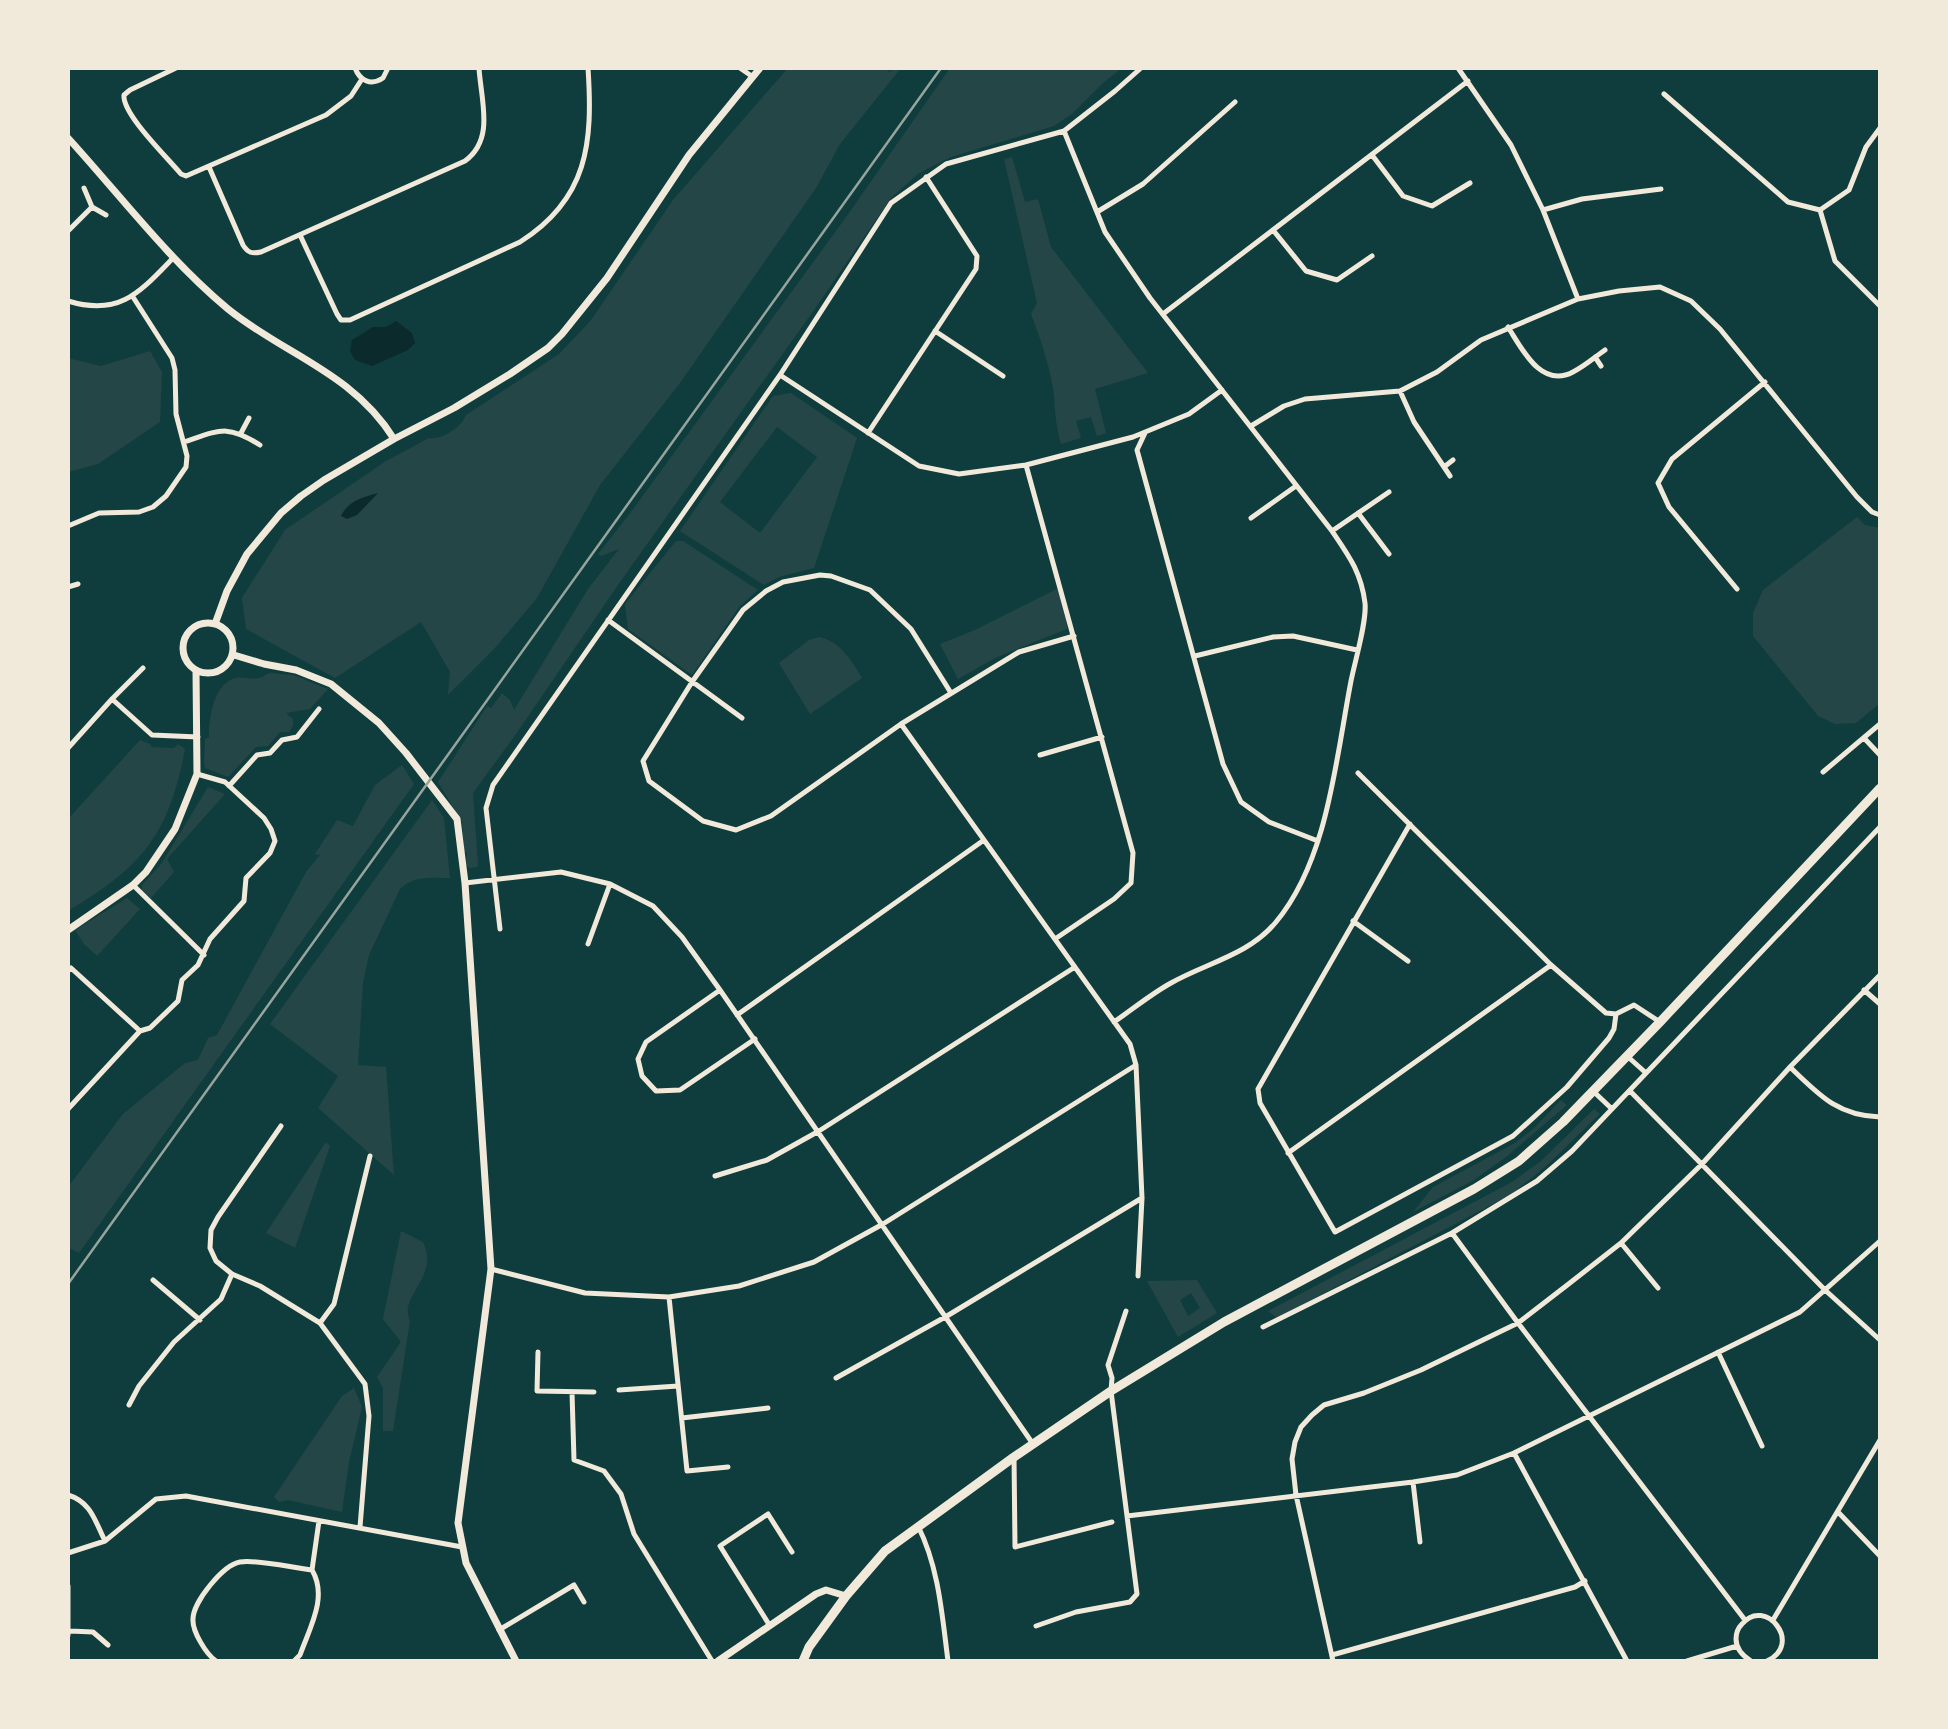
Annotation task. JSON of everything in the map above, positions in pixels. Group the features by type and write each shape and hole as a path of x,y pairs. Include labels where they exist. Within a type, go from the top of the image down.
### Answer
{"main road":[{"path":"803,1661 809,1647 846,1595 885,1551 1014,1457 1111,1391 1243,1311 1494,1177 1537,1145 1660,1022 1880,788"}],"street":[{"path":"176,68 130,90 124,95 123,102 181,174 186,176 326,115 351,96 362,79"},
{"path":"355,68 362,79 370,82 379,81 388,68"},
{"path":"209,167 247,251 261,252 465,161 475,154 485,132 479,68"},
{"path":"300,235 341,320 349,320 520,242 534,233 560,207 586,157 591,105 588,68"},
{"path":"740,68 753,77"},
{"path":"215,624 227,591 247,554 281,513 324,480 510,374 548,348 562,334 607,278 689,155 760,68"},
{"path":"500,929 486,808 493,785 780,375 891,203 946,164 1064,131 1141,68"},
{"path":"1458,68 1511,145 1543,210 1578,299"},
{"path":"1163,314 1468,81"},
{"path":"1664,94 1788,202 1820,210 1849,190 1866,147 1880,128"},
{"path":"1097,212 1143,184 1235,102"},
{"path":"1064,131 1105,232 1163,314 1332,531 1356,566 1365,605 1328,802 1318,841 1300,884 1276,923 1253,943 1170,984 1114,1022"},
{"path":"68,138 201,286 262,332 330,373 366,402 394,439"},
{"path":"1372,155 1403,196 1432,206 1470,183"},
{"path":"868,433 976,269 976,257 926,177"},
{"path":"84,188 92,207 106,215"},
{"path":"1543,210 1582,199 1661,189"},
{"path":"68,230 92,207"},
{"path":"1820,210 1835,261 1880,306"},
{"path":"1273,230 1306,271 1337,280 1372,257"},
{"path":"68,301 87,306 121,303 133,297 174,257"},
{"path":"1251,426 1284,406 1305,399 1399,391 1437,372 1480,341 1578,299 1660,287 1691,301 1720,330 1857,497 1872,512 1880,515"},
{"path":"68,526 99,513 139,512 153,507 166,496 186,467 184,442 176,414 175,370 172,358 133,297"},
{"path":"1508,327 1534,365 1554,375 1570,374 1605,350"},
{"path":"935,331 1003,376"},
{"path":"1595,357 1601,366"},
{"path":"780,375 919,466 959,474 1026,464 1121,440 1189,414 1222,390"},
{"path":"1737,589 1669,507 1658,483 1672,459 1765,382"},
{"path":"1399,391 1414,422 1450,476"},
{"path":"241,433 248,418"},
{"path":"184,442 224,430 241,433 260,445"},
{"path":"1146,431 1137,450 1223,764 1241,802 1269,822 1318,841"},
{"path":"1121,440 1137,450"},
{"path":"1444,467 1453,460"},
{"path":"1026,464 1133,853 1131,883 1114,899 1055,939"},
{"path":"1251,518 1296,486"},
{"path":"1332,531 1389,492"},
{"path":"1358,513 1388,554"},
{"path":"951,693 911,629 870,590 831,576 820,575 783,582 743,610 692,682 643,761 649,781 703,821 736,830 772,816 901,724 1019,652 1074,636"},
{"path":"68,587 78,583"},
{"path":"608,620 743,718"},
{"path":"203,622 215,624 229,634 234,655 227,665 218,671 210,674 197,671 188,664 184,655 184,638 195,625 203,622"},
{"path":"1195,656 1273,637 1293,636 1357,650"},
{"path":"234,655 296,670 331,684 379,723 457,819 465,883 491,1269 458,1523 466,1563 516,1661"},
{"path":"68,748 143,668"},
{"path":"68,930 133,886 146,872 175,829 197,774 197,671"},
{"path":"112,699 152,735 198,737"},
{"path":"229,786 257,755 270,753 282,740 297,737 319,709"},
{"path":"901,724 1130,1044 1136,1065 1142,1198 1138,1276"},
{"path":"1823,772 1880,724"},
{"path":"1040,755 1102,737"},
{"path":"1864,737 1880,755"},
{"path":"68,1109 140,1031 150,1028 178,1001 182,980 198,965 210,939 244,901 246,878 270,853 275,841 264,818 225,782 197,774"},
{"path":"1359,774 1550,965 1606,1013 1616,1014 1634,1005 1660,1022"},
{"path":"1410,824 1258,1089 1260,1103 1335,1232 1513,1136 1567,1087 1609,1038 1614,1029 1616,1014"},
{"path":"1264,1327 1452,1233 1537,1181 1572,1151 1880,827"},
{"path":"737,1015 984,840"},
{"path":"465,883 561,872 610,884 653,906 682,937 755,1039 1033,1444"},
{"path":"588,944 610,884"},
{"path":"133,886 204,955"},
{"path":"1353,921 1408,961"},
{"path":"1288,1153 1550,965"},
{"path":"715,1176 767,1160 819,1131 1075,967"},
{"path":"68,971 71,968 140,1031"},
{"path":"1585,1581 1574,1587 1332,1658 1296,1495 1292,1459 1301,1427 1324,1405 1364,1393 1421,1370 1518,1323 1620,1243 1702,1164 1790,1067 1880,975"},
{"path":"720,990 646,1042 638,1059 642,1076 656,1091 680,1090 755,1039"},
{"path":"1864,990 1880,1004"},
{"path":"1627,1056 1646,1073"},
{"path":"491,1269 585,1293 669,1297 739,1286 814,1262 883,1224 1136,1065"},
{"path":"1790,1067 1834,1107 1863,1116 1880,1117"},
{"path":"1593,1091 1612,1109"},
{"path":"1630,1091 1825,1290 1880,1340"},
{"path":"281,1126 211,1230 209,1248 216,1261 232,1274 260,1286 320,1323 365,1384 369,1416 360,1527"},
{"path":"320,1323 334,1304 370,1156"},
{"path":"836,1378 947,1316 1142,1198"},
{"path":"1452,1233 1745,1620"},
{"path":"1127,1516 1457,1475 1514,1453 1800,1312 1880,1241"},
{"path":"1620,1243 1658,1288"},
{"path":"128,1405 174,1342 221,1299 232,1274"},
{"path":"153,1280 200,1320"},
{"path":"669,1297 687,1471 728,1467"},
{"path":"1036,1626 1076,1612 1130,1602 1137,1594 1111,1391 1112,1378 1108,1365 1126,1311"},
{"path":"538,1352 537,1391 594,1392"},
{"path":"1718,1352 1762,1446"},
{"path":"620,1391 678,1385"},
{"path":"572,1392 574,1460 604,1471 621,1494 634,1534 712,1661"},
{"path":"682,1418 768,1408"},
{"path":"1773,1620 1880,1440"},
{"path":"1514,1453 1627,1661"},
{"path":"1014,1457 1015,1547 1112,1522"},
{"path":"1413,1482 1420,1542"},
{"path":"68,1496 82,1500 105,1541"},
{"path":"68,1553 105,1541 156,1499 186,1496 462,1547"},
{"path":"1838,1512 1880,1556"},
{"path":"770,1626 720,1546 768,1514 792,1552"},
{"path":"294,1661 300,1655 320,1594 318,1581 312,1570 319,1521"},
{"path":"918,1526 935,1572 948,1661"},
{"path":"216,1661 207,1652 192,1619 195,1606 219,1575 231,1564 243,1561 312,1570"},
{"path":"499,1630 574,1585 584,1602"},
{"path":"68,1586 69,1633 93,1632 107,1645"},
{"path":"718,1661 816,1594 826,1590 846,1595"},
{"path":"1751,1661 1737,1646 1737,1632 1745,1620 1759,1616 1773,1620 1781,1632 1781,1647 1771,1660"},
{"path":"1687,1661 1737,1646"}],"shaded area":[{"path":"788,68 885,68 890,72 893,68 901,68 840,144 816,188 680,383 600,485 537,598 494,649 448,695 450,672 421,622 335,678 246,629 242,598 285,530 386,461 429,438 450,432 466,415 559,354 591,320 673,200"},
{"path":"950,68 1122,68 1073,113 1054,126 951,157 919,173 891,198 473,793 478,864 477,867 470,868 466,865 467,852 464,852 462,822 438,782 487,706 491,708 502,693 510,700 514,710 588,589 619,549 601,556 598,554 844,220"},
{"path":"1012,157 1025,202 1038,199 1051,247 1148,373 1095,389 1106,433 1097,436 1091,417 1076,421 1081,438 1061,444 1050,374 1031,314 1037,303 1004,159"},
{"path":"396,321 412,333 415,343 408,350 372,366 355,360 350,351 352,340 373,327 386,327"},
{"path":"150,351 162,372 160,422 98,464 68,472 68,358 101,366"},
{"path":"791,393 857,438 814,568 779,577 764,585 680,531 773,396","holes":["777,427 817,457 760,533 720,502"]},
{"path":"378,493 357,515 347,519 341,516 352,503"},
{"path":"1857,517 1865,525 1880,528 1880,703 1856,723 1835,724 1818,716 1753,636 1753,613 1763,590"},
{"path":"676,541 683,541 758,590 740,606 692,675 628,629 625,604"},
{"path":"1057,589 1066,607 1067,629 995,658 958,679 940,644 975,630"},
{"path":"819,637 839,647 862,678 810,714 779,663 809,640"},
{"path":"270,673 293,675 328,689 310,709 286,713 293,719 289,732 280,732 268,746 256,747 228,777 205,768 205,739 209,737 211,712 217,694 228,681 242,677 260,678"},
{"path":"140,740 152,747 174,748 178,744 185,749 170,804 148,846 133,863 94,895 68,911 68,819"},
{"path":"402,765 414,784 79,1253 69,1248 68,1187 123,1114 185,1063 198,1060 208,1038 217,1035 306,872 320,855 315,854 337,820 353,826 375,785"},
{"path":"208,787 225,794 167,859 174,872 151,898 142,890 142,885 162,863"},
{"path":"432,800 444,818 450,878 417,879 400,889 369,955 363,983 358,1065 386,1067 394,1175 318,1108 338,1076 270,1024"},
{"path":"127,898 140,909 97,956 84,944 75,930"},
{"path":"1561,1100 1567,1105 1506,1157 1474,1180 1413,1212 1433,1187 1515,1143 1532,1130"},
{"path":"1594,1109 1600,1114 1544,1168 1510,1195 1277,1318 1268,1311 1512,1182 1541,1161"},
{"path":"326,1142 330,1146 295,1248 266,1233"},
{"path":"401,1231 423,1242 427,1255 423,1276 409,1303 410,1321 393,1431 383,1431 383,1388 377,1377 401,1342 383,1319"},
{"path":"1197,1280 1217,1313 1178,1337 1147,1281","holes":["1191,1293 1200,1308 1188,1316 1180,1300"]},
{"path":"354,1388 362,1407 349,1462 342,1512 288,1500 279,1502 274,1497 342,1396"}],"railway":[{"path":"68,1284 941,68"}]}
